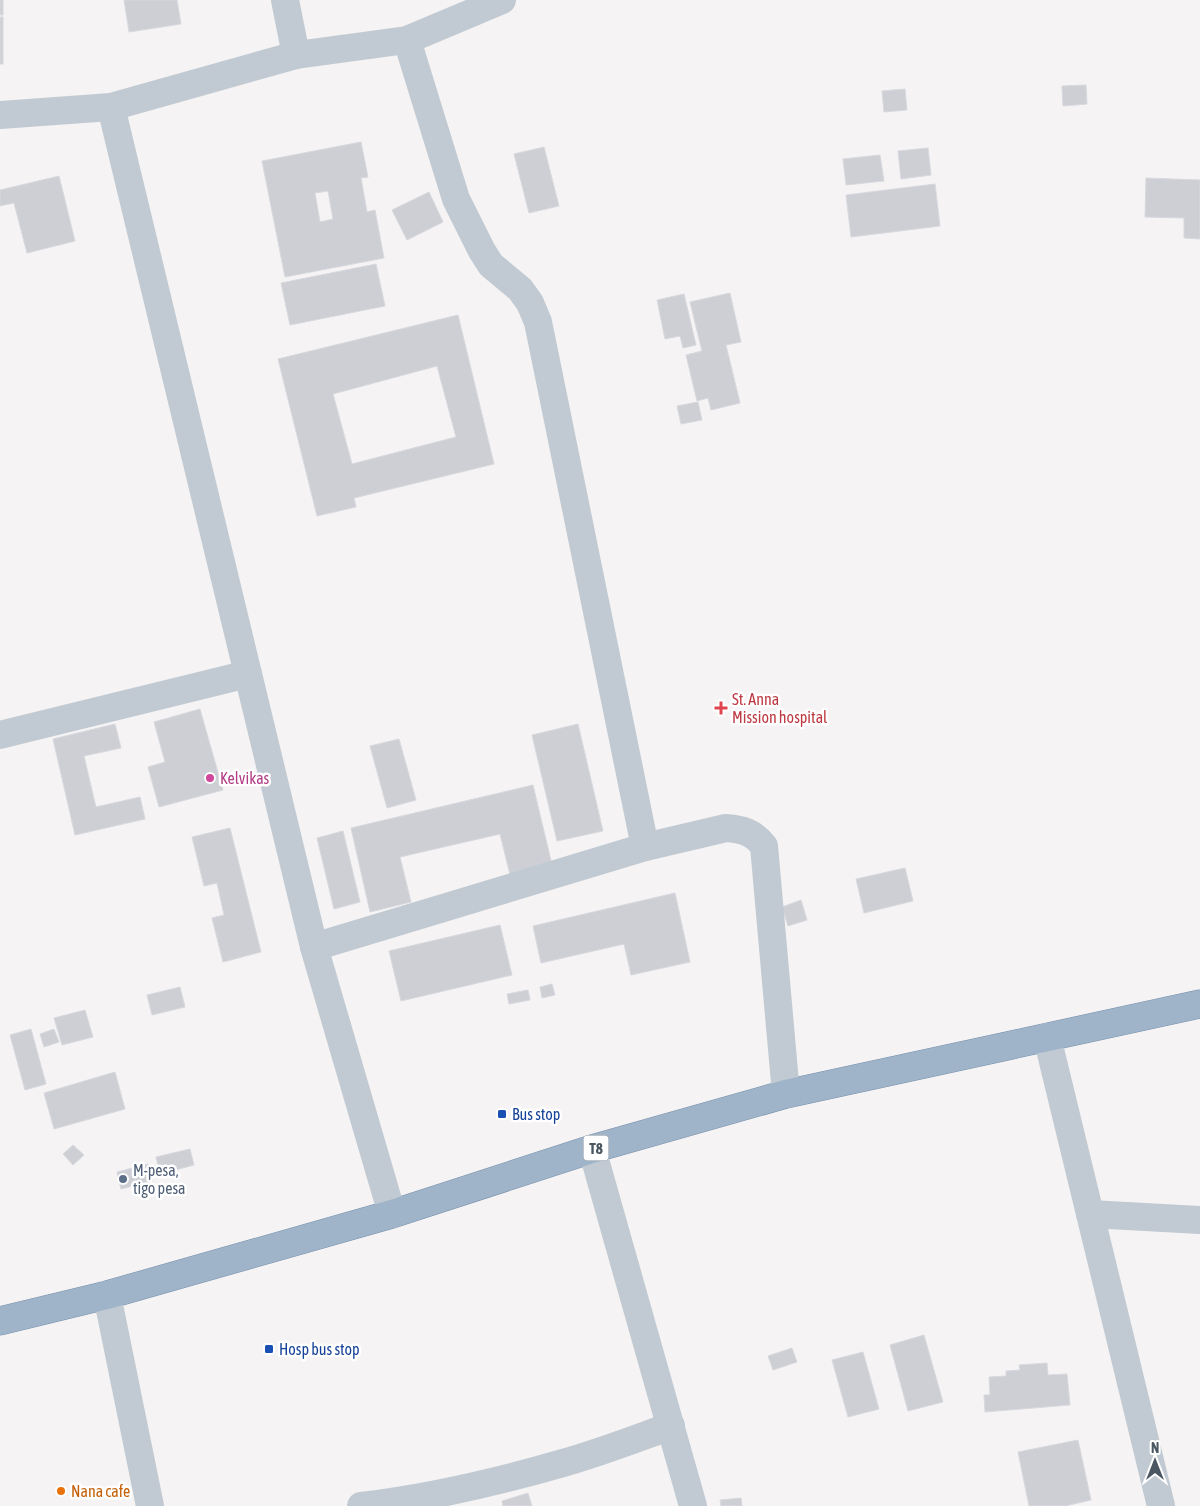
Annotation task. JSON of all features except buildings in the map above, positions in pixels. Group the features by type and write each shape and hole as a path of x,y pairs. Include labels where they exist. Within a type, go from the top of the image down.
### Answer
{"highway":[{"name":"T8","path":"0,1321 107,1296 392,1214 592,1149 786,1094 1200,1004"}],"street":[{"path":"285,0 296,55"},
{"path":"0,114 111,108 296,55 407,40 502,0"},
{"path":"407,40 456,198 491,265 520,289 530,303 538,322 645,847"},
{"path":"111,108 314,947 392,1214"},
{"path":"0,735 248,674"},
{"path":"314,947 645,847 726,828 749,832 764,846 786,1094"},
{"path":"1046,1036 1161,1506"},
{"path":"592,1149 693,1506"},
{"path":"1090,1214 1200,1220"},
{"path":"107,1296 150,1506"},
{"path":"361,1506 420,1497 487,1483 564,1463 671,1426"}],"place":[{"name":"St. Anna Mission hospital","path":"721,708"},
{"name":"Kelvikas","path":"210,778"},
{"name":"Bus stop","path":"502,1114"},
{"name":"M-pesa, tigo pesa","path":"123,1179"},
{"name":"Hosp bus stop","path":"269,1349"},
{"name":"Nana cafe","path":"61,1491"}]}
